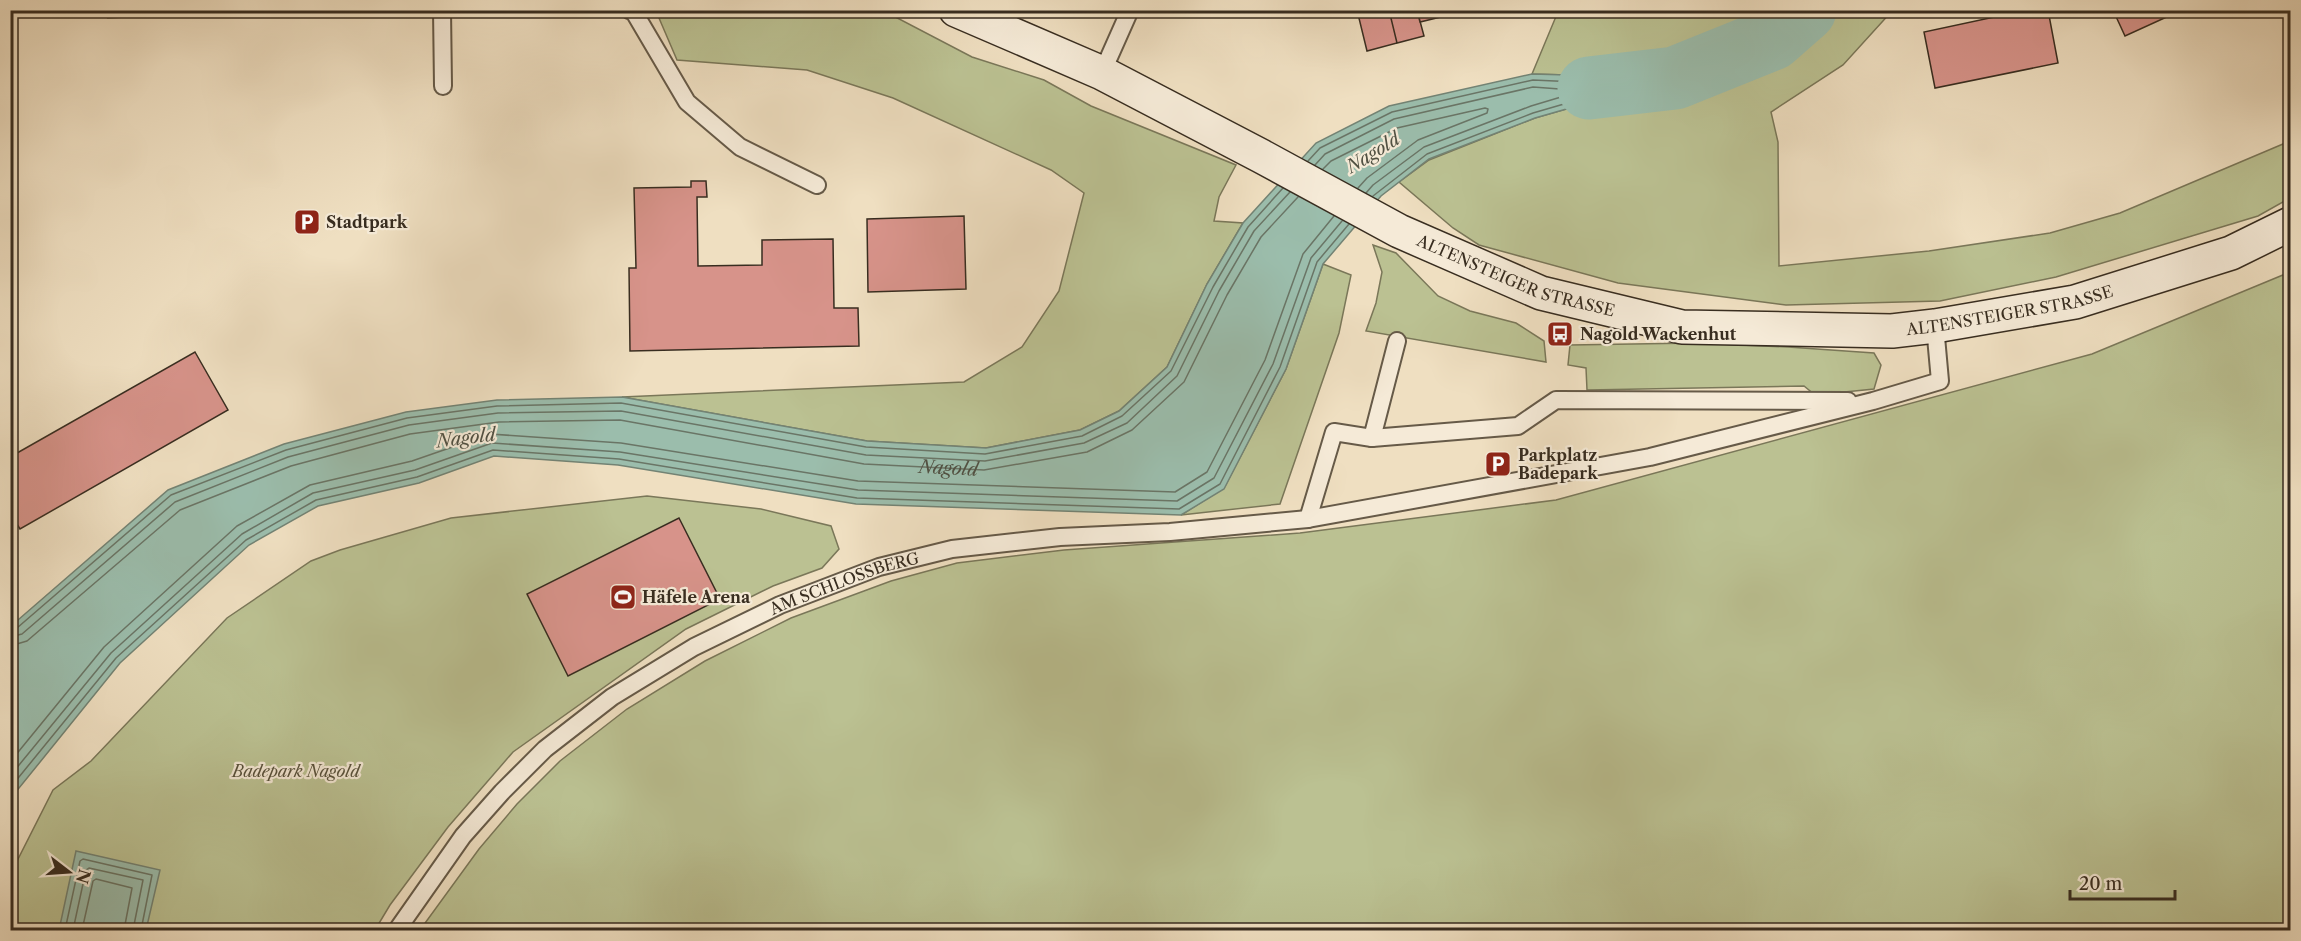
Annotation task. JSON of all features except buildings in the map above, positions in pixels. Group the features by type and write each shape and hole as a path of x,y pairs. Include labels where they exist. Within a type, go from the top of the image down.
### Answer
{"main road":[{"name":"ALTENSTEIGER STRASSE","path":"956,10 1101,73 1400,231 1541,293 1682,327 1892,331 1935,326 2075,302 2231,253 2290,224"}],"lane":[{"path":"442,10 443,86"},
{"path":"629,10 634,12 687,102 740,147 817,185"},
{"path":"1101,73 1130,10"},
{"path":"1308,519 1335,432 1372,438 1518,426 1556,400 1873,401 1940,381 1935,326"},
{"path":"1372,438 1397,341"},
{"name":"AM SCHLOSSBERG","path":"397,930 463,836 502,792 545,749 612,697 694,647 780,605 879,567 952,549 1060,537 1170,532 1308,519 1650,457 1873,401"}],"green space":[{"path":"120,10 238,10 238,11 107,18"},
{"path":"1560,10 1892,11 1843,65 1771,112 1778,142 1779,266 1929,251 2050,233 2120,213 2290,141 2290,198 2258,216 2056,277 1940,301 1786,305 1618,283 1479,245 1453,228 1399,182 1429,160 1535,118 1673,78 1532,74"},
{"path":"656,11 884,11 972,57 1044,80 1091,106 1236,165 1219,197 1214,221 1243,223 1207,284 1167,367 1119,411 1080,430 986,448 867,441 622,397 964,382 1022,347 1059,291 1084,193 1051,170 893,98 807,70 677,60"},
{"path":"1373,245 1396,253 1438,296 1470,311 1516,323 1544,341 1546,362 1366,331 1376,303 1382,272"},
{"path":"1323,264 1351,275 1339,333 1280,504 1181,515 1224,488 1286,369"},
{"path":"2290,272 2290,930 420,930 479,849 517,804 560,761 627,709 705,661 791,618 891,581 957,563 1064,550 1300,533 1556,500 2092,354"},
{"path":"1696,343 1874,353 1881,365 1874,389 1815,395 1804,386 1587,390 1586,368 1568,365 1570,345"},
{"name":"Badepark Nagold","path":"647,496 761,509 831,526 839,549 822,568 773,586 686,629 513,752 448,827 390,905 375,930 11,930 10,875 53,790 91,761 227,618 311,561 340,550 451,518"}],"water":[{"path":"1532,74 1675,78 1535,118 1429,159 1381,196 1323,264 1286,369 1224,489 1181,515 856,504 618,465 494,456 419,483 318,506 249,545 120,663 11,798 11,626 168,490 284,444 406,412 497,400 622,397 867,441 986,448 1080,430 1119,411 1167,367 1207,284 1243,223 1316,143 1389,106"},
{"path":"76,851 160,870 146,930 59,930"}],"waterway":[{"name":"Nagold","path":"1589,88 1675,78 1772,39 1805,10"}],"place":[{"name":"Stadtpark","path":"307,222"},
{"name":"Nagold Wackenhut","path":"1560,334"},
{"name":"Parkplatz Badepark","path":"1498,464"},
{"name":"Häfele Arena","path":"623,597"}]}
